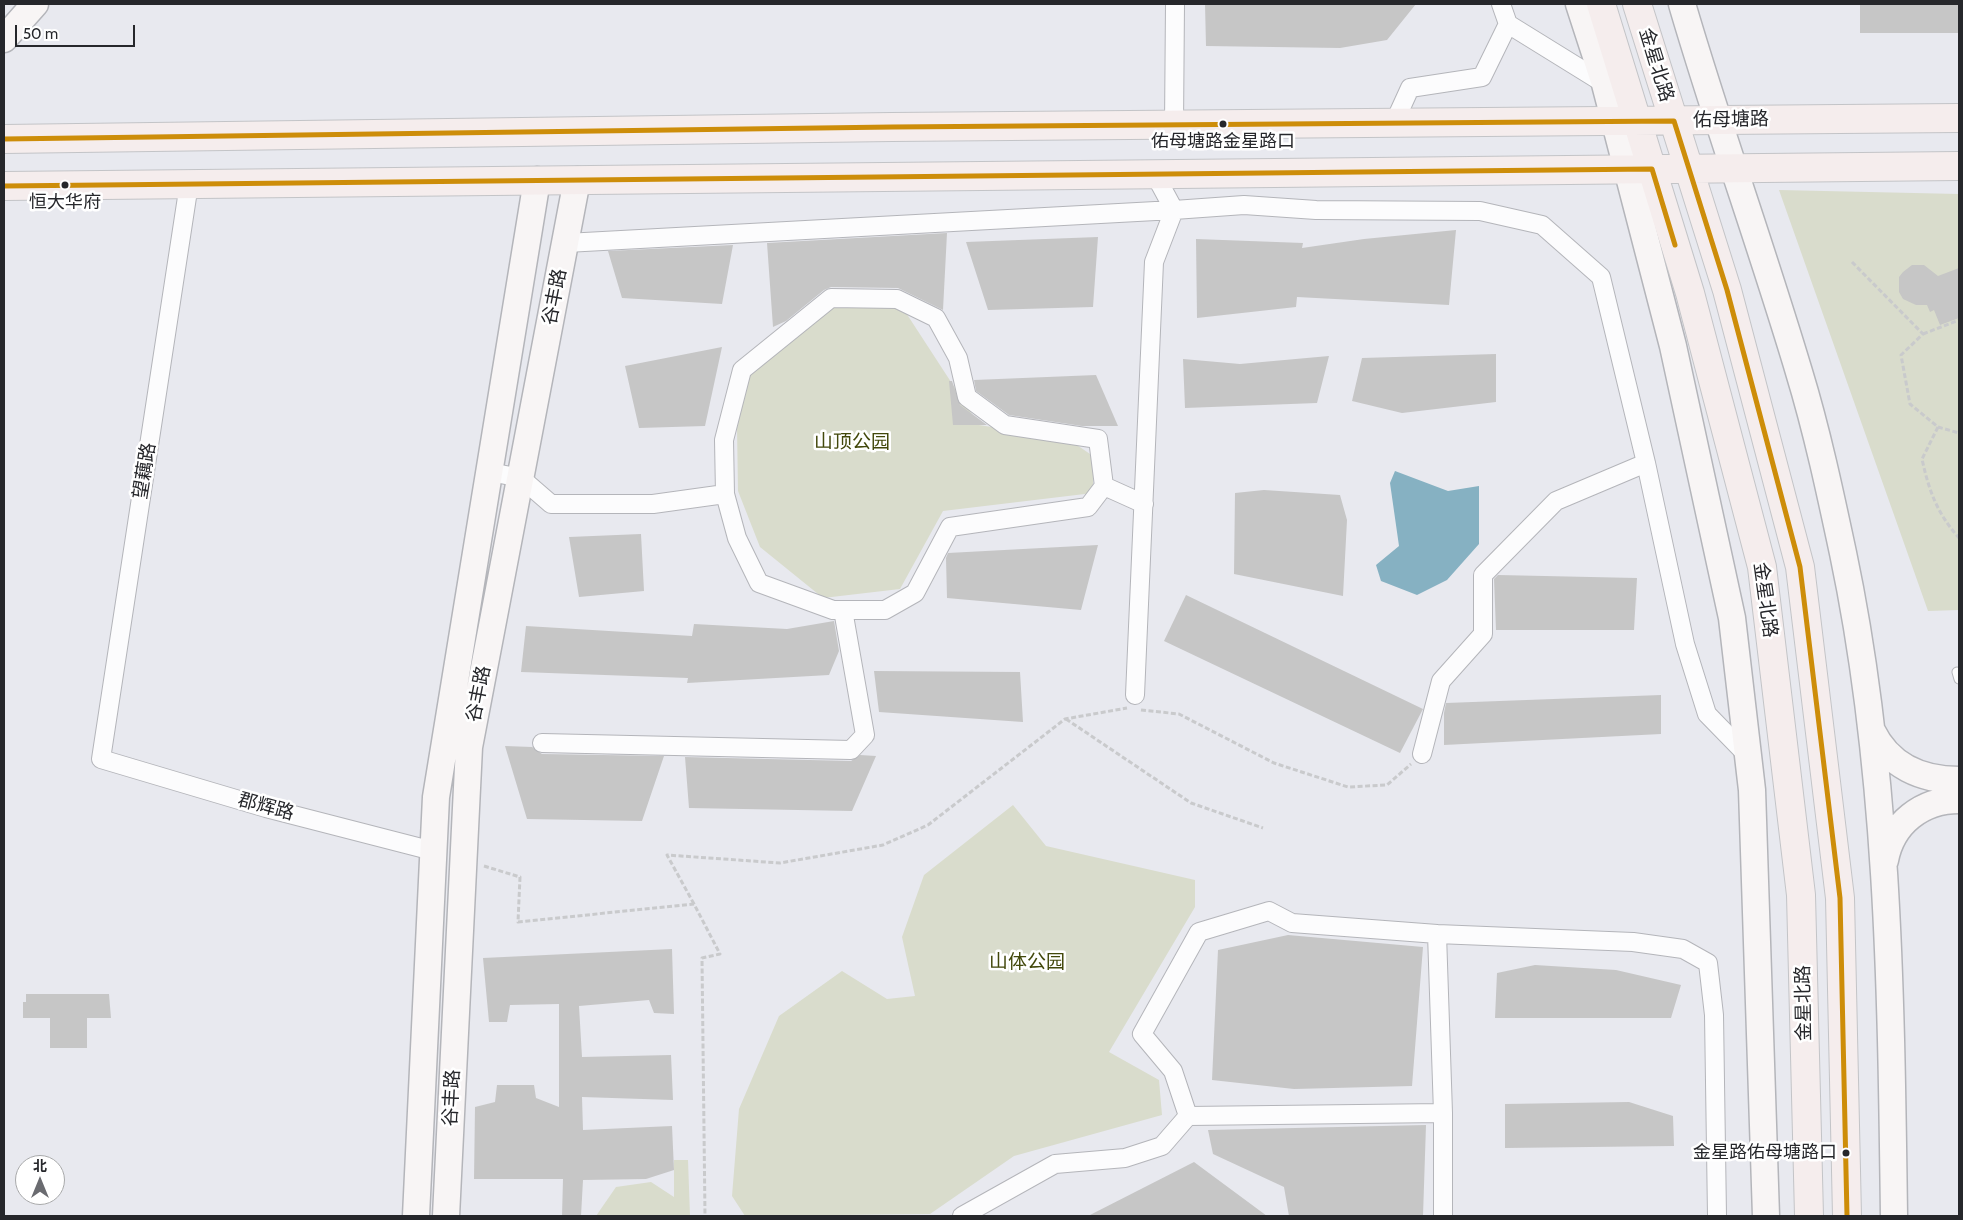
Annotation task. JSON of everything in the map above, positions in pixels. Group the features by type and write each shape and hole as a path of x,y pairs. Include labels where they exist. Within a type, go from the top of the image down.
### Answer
{"main road":[{"name":"金星北路","path":"1601,4 1626,121 1640,169 1690,293 1762,567 1802,895 1809,1216"},
{"name":"金星北路","path":"1637,4 1727,290 1800,567 1840,898 1848,1216"},
{"name":"佑母塘路","path":"4,139 1959,118"},
{"path":"4,186 1959,166"}],"street":[{"path":"4,39 35,4"},
{"path":"1174,125 1175,4"},
{"path":"1501,4 1508,24 1605,84"},
{"path":"1579,4 1605,84 1626,121"},
{"path":"1682,4 1717,120 1799,373 1813,425 1853,602 1871,729 1884,863 1890,1004 1894,1216"},
{"path":"1394,123 1410,88 1482,77 1508,24"},
{"path":"1640,169 1672,346 1732,618 1752,790 1766,1216"},
{"path":"1132,701 1144,504 1154,262 1174,210 1154,173"},
{"name":"谷丰路","path":"416,1216 436,797 537,180"},
{"name":"谷丰路","path":"446,1216 469,748 577,180"},
{"name":"望藕路","path":"100,759 189,184"},
{"path":"566,243 1244,205 1316,210 1480,211 1542,225 1601,277 1646,462 1685,644 1707,714 1748,756"},
{"path":"831,298 897,298 936,318 958,358 966,397 1005,425 1098,439 1104,486 1088,507 950,527 915,593 885,610 833,610 759,583 737,538 726,494 724,440 742,370 831,298"},
{"path":"1422,754 1441,681 1483,634 1483,575 1556,501 1646,462"},
{"path":"490,472 521,478 551,504 653,504 726,494"},
{"path":"1104,486 1144,504"},
{"path":"542,743 851,750 866,735 843,610"},
{"path":"1871,729 1879,745 1888,754 1916,774 1933,779 1959,780"},
{"name":"郡辉路","path":"100,759 266,808 434,851"},
{"path":"1884,863 1887,849 1907,819 1926,806 1937,802 1959,800"},
{"path":"1188,1116 1173,1071 1142,1034 1199,932 1269,911 1292,923 1437,934 1633,942 1683,949 1708,963 1714,1015 1717,1216"},
{"path":"1437,934 1443,1112 1443,1216"},
{"path":"962,1216 1055,1164 1125,1158 1162,1146 1188,1116 1443,1112"}],"path":[{"path":"1852,262 1923,334"},
{"path":"1959,320 1923,334 1901,354 1910,404 1938,427 1959,433"},
{"path":"1938,427 1922,458 1928,487 1943,520 1959,538"},
{"path":"705,1216 702,958 720,954 667,855 780,863 883,845 928,825 1065,718 1132,701 1179,714 1274,763 1348,787 1387,785 1422,754"},
{"path":"1065,718 1191,803 1264,828"},
{"path":"464,859 520,877 518,922 694,904"}],"green space":[{"path":"1779,190 1959,194 1959,610 1928,611"},
{"name":"山顶公园","path":"897,299 979,425 1068,439 1093,456 1093,493 943,511 900,589 823,598 760,547 738,491 737,428 750,372 834,307"},
{"name":"山体公园","path":"1013,805 1046,846 1195,880 1195,907 1109,1052 1159,1080 1162,1115 1014,1156 930,1214 745,1216 732,1196 739,1109 779,1016 842,971 887,999 915,996 902,937 924,875"},
{"path":"674,1160 688,1160 690,1216 596,1216 616,1187 651,1182 674,1197"}],"water":[{"path":"1395,471 1448,491 1479,486 1479,544 1447,580 1417,595 1381,581 1376,565 1399,546 1390,483"}],"building":[{"path":"1205,4 1416,4 1387,40 1340,48 1206,46"},
{"path":"1860,4 1959,4 1959,33 1860,33"},
{"path":"1456,230 1449,305 1297,297 1296,307 1197,318 1196,239 1303,243 1302,248 1364,239"},
{"path":"947,233 943,310 898,288 831,287 824,290 786,321 773,327 767,243"},
{"path":"1098,237 1093,307 988,310 966,242"},
{"path":"733,245 722,304 622,298 608,251"},
{"path":"1912,265 1924,265 1938,276 1959,268 1959,318 1940,325 1934,310 1930,312 1927,305 1916,305 1903,299 1899,292 1899,277"},
{"path":"722,347 705,426 639,428 625,366"},
{"path":"1496,354 1496,402 1402,413 1352,401 1362,358"},
{"path":"1329,356 1317,403 1185,408 1183,359 1240,364"},
{"path":"1096,375 1118,426 1082,426 1009,415 976,391 974,380"},
{"path":"949,381 952,381 960,405 987,425 953,425"},
{"path":"1264,490 1340,495 1347,520 1343,596 1234,574 1235,493"},
{"path":"641,534 644,591 579,597 569,537"},
{"path":"1098,545 1081,610 947,598 946,558 948,553"},
{"path":"1498,575 1637,578 1634,630 1496,630 1494,579"},
{"path":"1186,595 1423,709 1400,753 1164,641"},
{"path":"834,621 839,651 829,675 687,683 688,678 521,672 526,626 692,636 694,624 787,629"},
{"path":"874,671 1020,672 1023,722 879,712"},
{"path":"1661,695 1661,734 1444,745 1444,713 1446,703"},
{"path":"505,746 532,747 542,754 664,756 642,821 527,819"},
{"path":"860,755 876,756 852,811 689,808 685,757 851,761"},
{"path":"1288,935 1423,947 1412,1086 1294,1089 1212,1080 1218,950"},
{"path":"672,949 674,1014 654,1013 649,1000 579,1006 582,1057 671,1055 673,1100 582,1097 583,1130 672,1126 674,1170 646,1179 583,1180 581,1216 562,1216 563,1179 474,1179 475,1107 495,1102 497,1085 534,1085 536,1098 559,1107 559,1004 510,1005 507,1022 489,1022 483,958"},
{"path":"1535,965 1616,970 1681,985 1671,1018 1495,1018 1497,973"},
{"path":"26,994 109,994 111,1018 87,1018 87,1048 50,1048 50,1018 23,1018 23,1002 26,1002"},
{"path":"1629,1102 1673,1116 1674,1146 1505,1148 1505,1104"},
{"path":"1426,1125 1423,1216 1289,1216 1284,1187 1213,1154 1208,1130"},
{"path":"1194,1162 1267,1216 1088,1216"}],"transit line":[{"path":"4,139 892,127 1674,121 1727,290 1800,567 1840,898 1847,1216"},
{"path":"4,186 1652,169 1675,245"}],"place":[{"name":"佑母塘路金星路口","path":"1223,124"},
{"name":"恒大华府","path":"65,185"},
{"name":"金星路佑母塘路口","path":"1846,1153"}]}
